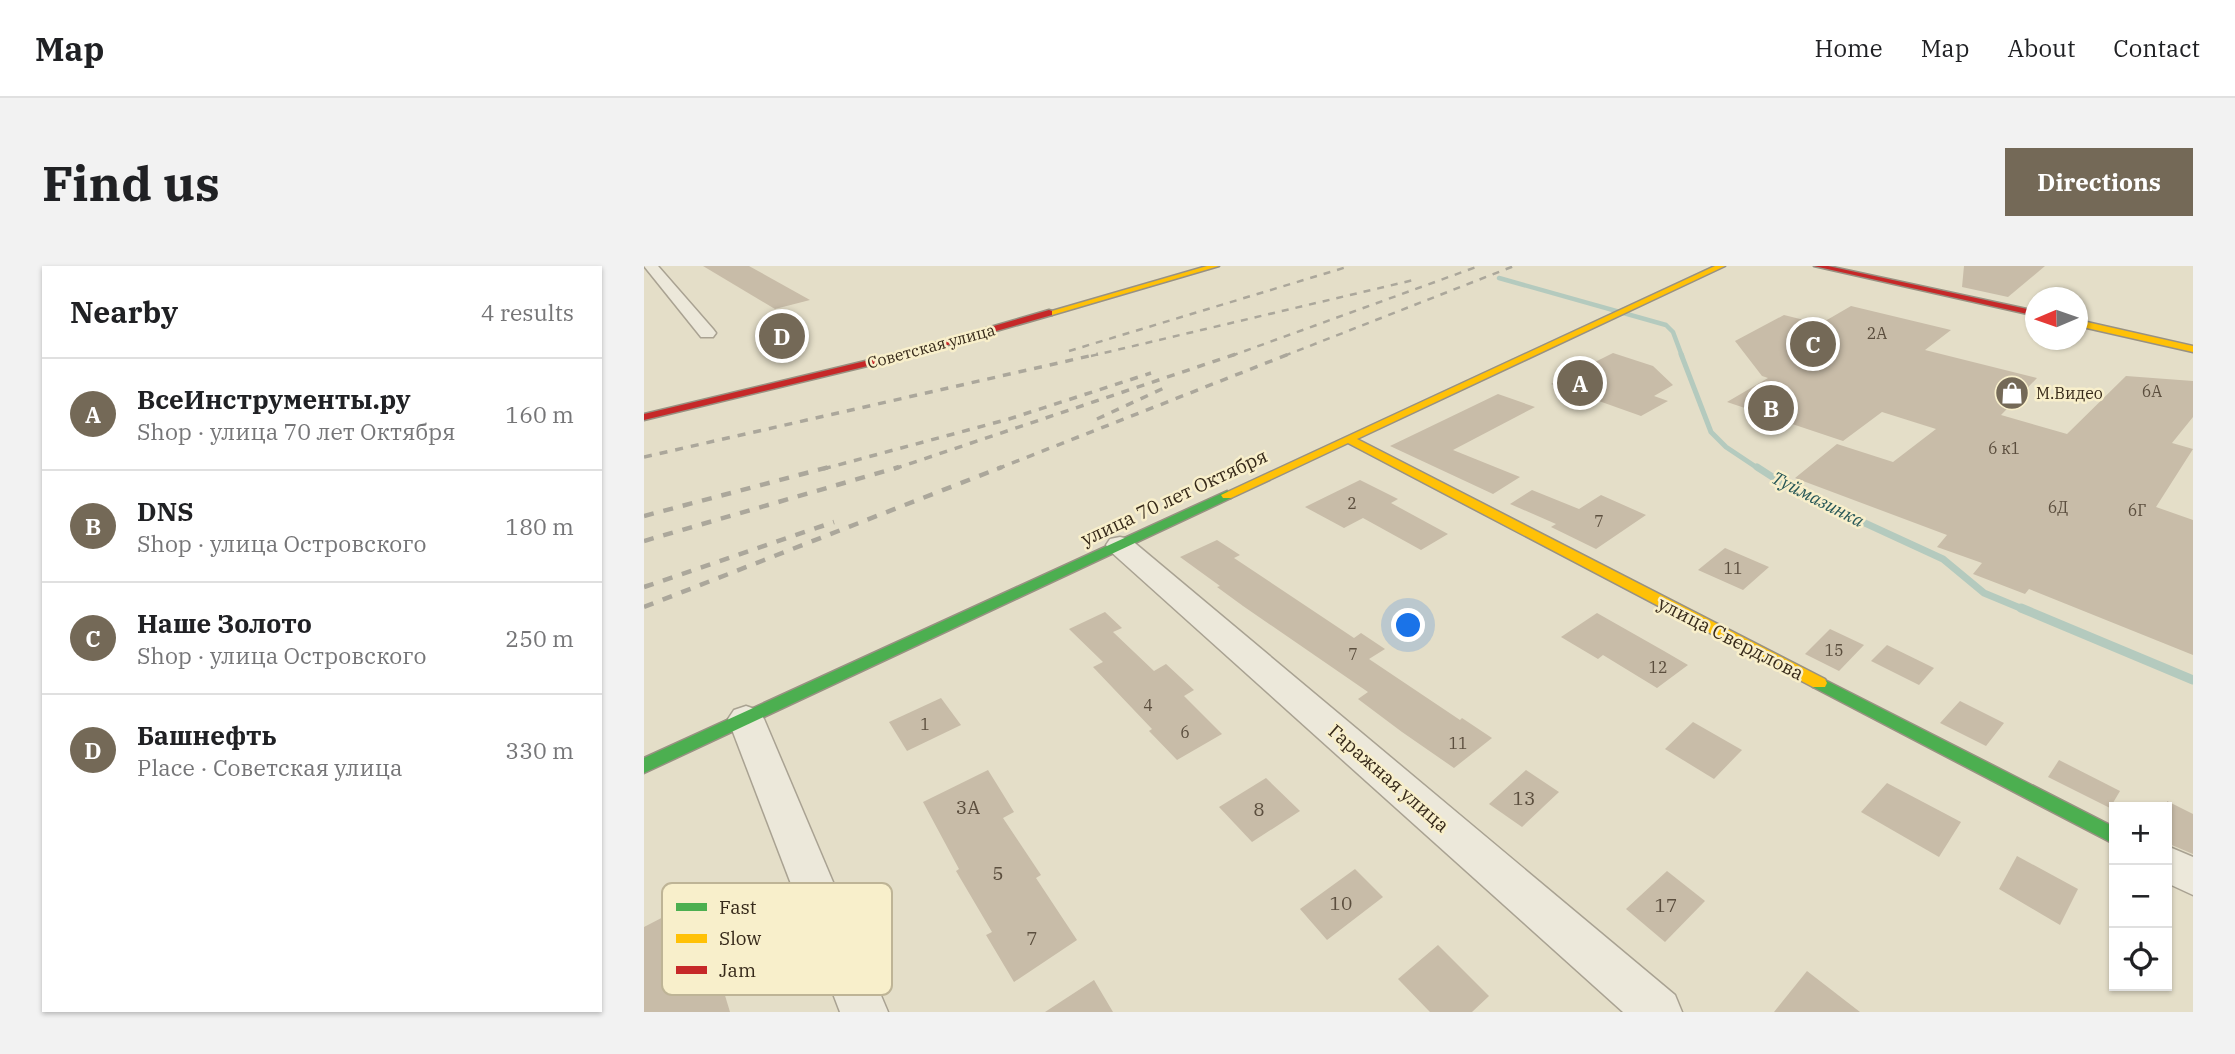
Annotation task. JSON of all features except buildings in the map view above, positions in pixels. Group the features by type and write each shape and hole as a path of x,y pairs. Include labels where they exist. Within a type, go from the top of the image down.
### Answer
{"street":[{"path":"650,266 707,333"},
{"name":"Советская улица","path":"644,416 910,353 1215,266"},
{"name":"улица 70 лет Октября","path":"644,766 1721,266"},
{"path":"1818,266 2025,312"},
{"path":"2088,325 2193,349"},
{"name":"улица Свердлова","path":"1349,439 2109,833"},
{"name":"Гаражная улица","path":"1120,545 1658,1012"},
{"path":"746,719 812,883"},
{"path":"2171,865 2193,877"},
{"path":"857,995 864,1012"}],"waterway":[{"name":"Туймазинка","path":"1499,278 1666,325 1673,332 1682,356"},
{"name":"Туймазинка","path":"1681,354 1711,432 1726,447 1759,469"},
{"name":"Туймазинка","path":"1757,467 1791,489 1943,559 1984,593 2025,610"},
{"name":"Туймазинка","path":"2021,608 2193,680"}],"railway":[{"path":"1069,351 1350,266"},
{"path":"1231,356 1479,266"},
{"path":"1284,356 1514,266"},
{"path":"1091,356 1418,279"},
{"path":"644,457 1098,354"},
{"path":"894,469 1236,354"},
{"path":"997,469 1289,354"},
{"path":"823,469 1009,419 1151,373"},
{"path":"1097,419 1164,388"},
{"path":"644,516 829,467"},
{"path":"644,541 899,467"},
{"path":"644,607 1002,467"},
{"path":"644,587 834,522"}],"traffic: fast":[{"path":"644,766 1227,495"},
{"path":"1819,683 2109,833"}],"traffic: slow":[{"path":"1049,313 1215,266"},
{"path":"1227,495 1721,266"},
{"path":"2088,325 2193,349"},
{"path":"1349,439 1819,683"}],"traffic: jam":[{"path":"1818,266 2025,312"},
{"path":"644,417 910,353 1049,313"}],"place":[{"name":"Башнефть","path":"782,336"},
{"name":"Наше Золото","path":"1813,344"},
{"name":"ВсеИнструменты.ру","path":"1580,383"},
{"name":"М.Видео","path":"2012,393"},
{"name":"DNS","path":"1771,408"}]}
